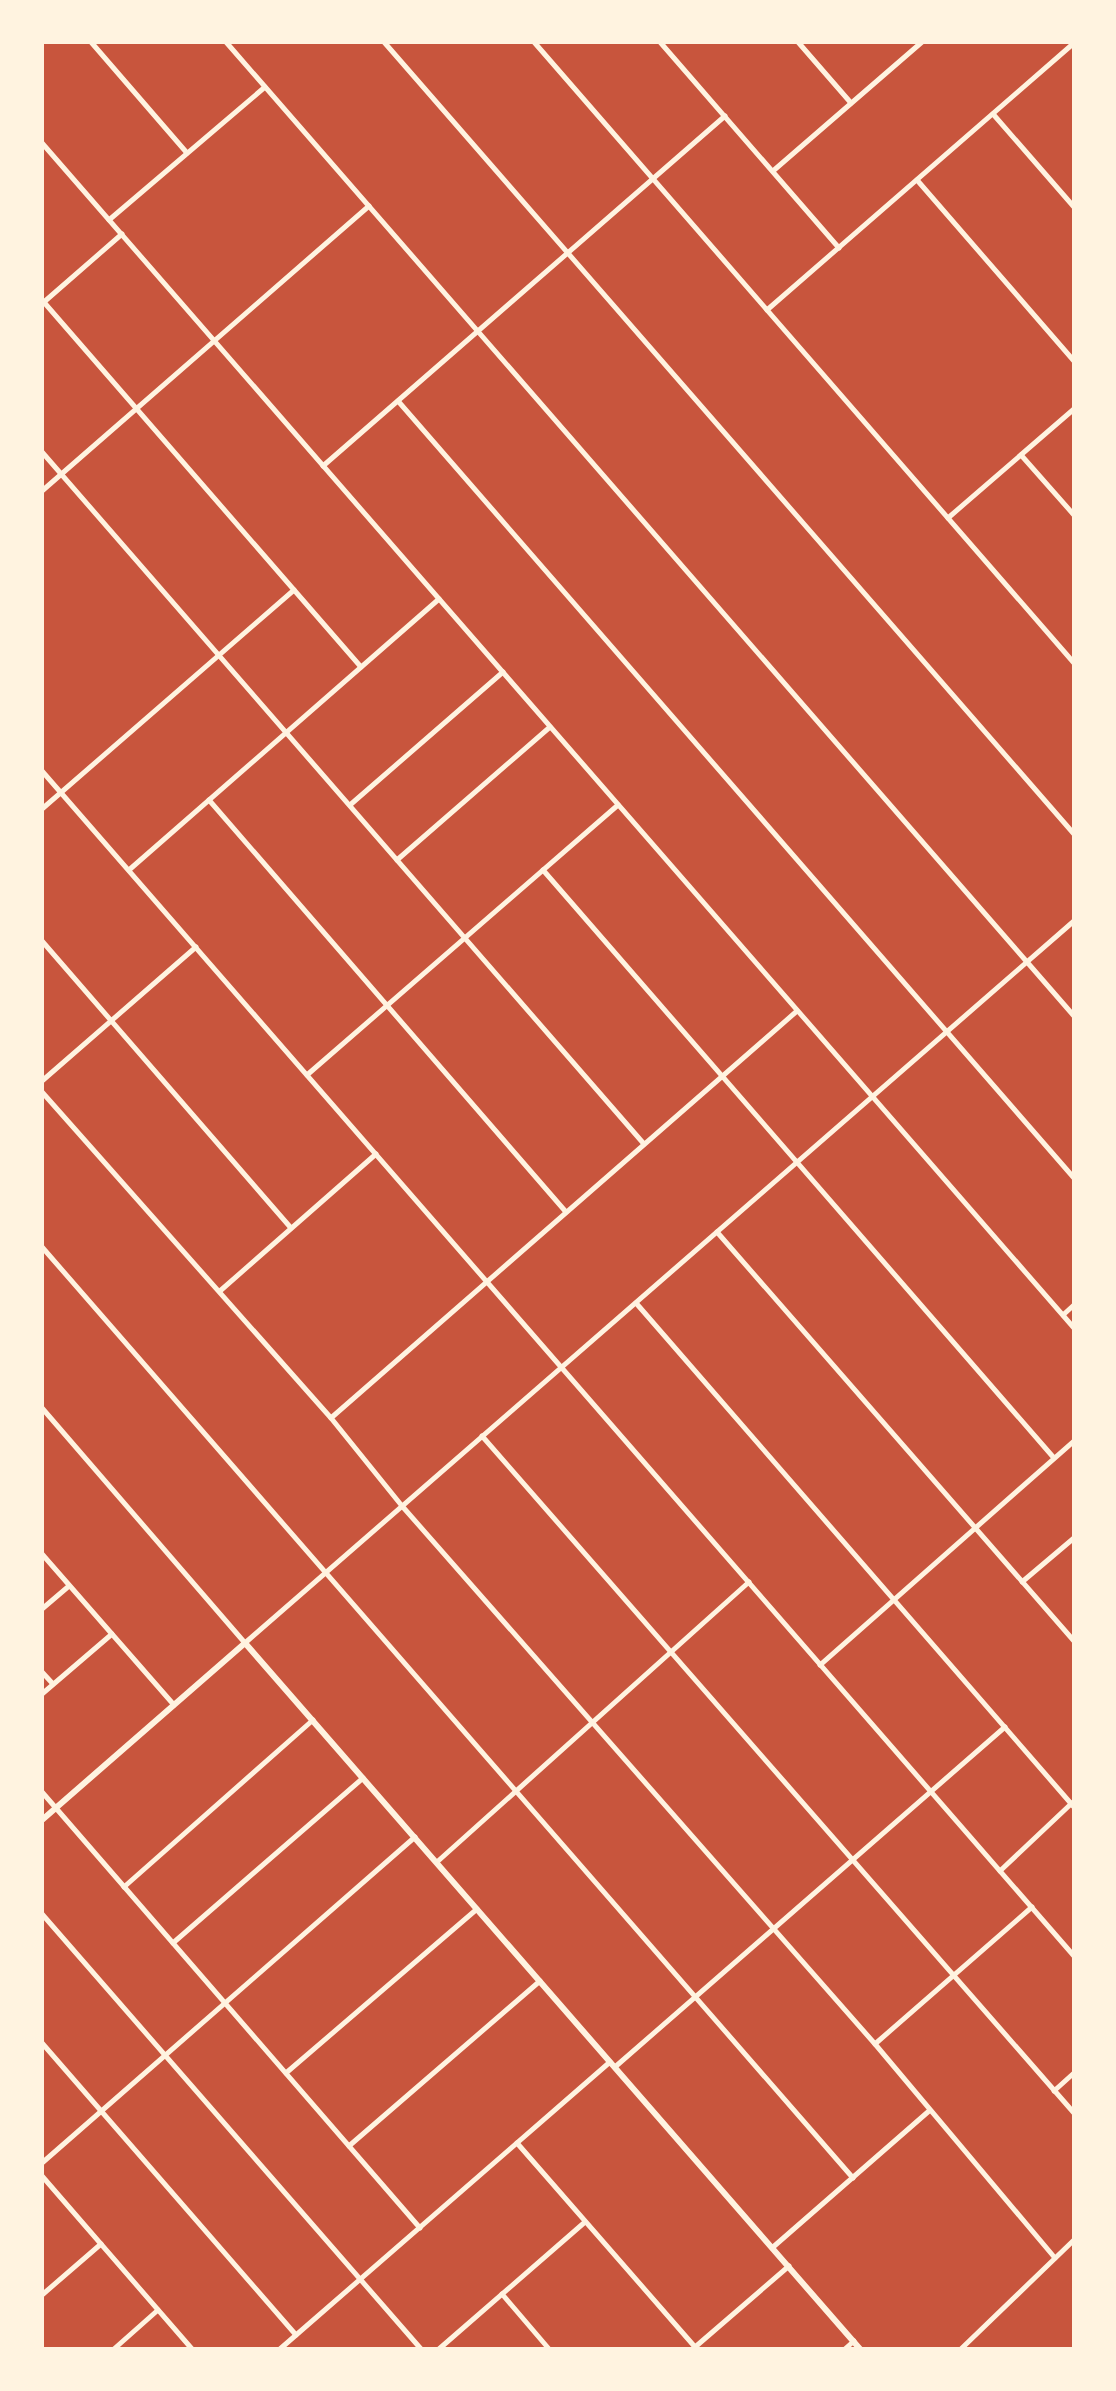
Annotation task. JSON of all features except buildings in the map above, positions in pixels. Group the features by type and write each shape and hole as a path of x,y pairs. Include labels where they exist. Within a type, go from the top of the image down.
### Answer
{"street":[{"path":"91,42 187,153"},
{"path":"226,42 1074,1016"},
{"path":"384,42 1074,834"},
{"path":"534,42 1074,663"},
{"path":"660,42 839,248"},
{"path":"798,42 851,103"},
{"path":"773,171 922,42"},
{"path":"767,310 1074,43"},
{"path":"109,220 265,87"},
{"path":"993,114 1074,207"},
{"path":"323,466 725,116"},
{"path":"42,143 1074,1328"},
{"path":"917,180 1074,361"},
{"path":"42,491 369,206"},
{"path":"122,234 43,301 361,667"},
{"path":"398,401 1074,1178"},
{"path":"948,518 1074,409"},
{"path":"42,452 644,1144"},
{"path":"1021,455 1074,515"},
{"path":"42,809 294,590"},
{"path":"129,870 439,599"},
{"path":"350,805 503,672"},
{"path":"397,860 550,726"},
{"path":"42,771 1074,1956"},
{"path":"209,800 566,1212"},
{"path":"307,1075 618,805"},
{"path":"543,870 1054,1458"},
{"path":"42,1820 1074,921"},
{"path":"42,941 291,1228"},
{"path":"42,1081 196,947"},
{"path":"331,1418 797,1011"},
{"path":"42,1092 220,1291 331,1418 402,1506 875,2044 1055,2258"},
{"path":"220,1291 376,1154"},
{"path":"717,1232 1074,1641"},
{"path":"42,1247 853,2178"},
{"path":"636,1303 1073,1804 1000,1871"},
{"path":"1063,1315 1074,1305"},
{"path":"42,1408 860,2349"},
{"path":"482,1436 1074,2113"},
{"path":"820,1665 1074,1441"},
{"path":"1022,1582 1074,1538"},
{"path":"42,1554 174,1705"},
{"path":"437,1862 749,1582"},
{"path":"42,1609 69,1586"},
{"path":"42,1694 112,1634"},
{"path":"42,1672 53,1684"},
{"path":"124,1887 313,1720"},
{"path":"280,2349 517,2143 695,1997 1005,1727"},
{"path":"173,1943 363,1778"},
{"path":"42,1792 420,2228"},
{"path":"42,2163 415,1837"},
{"path":"875,2044 1032,1907"},
{"path":"286,2073 477,1909"},
{"path":"42,1914 421,2349"},
{"path":"349,2146 540,1981"},
{"path":"42,2043 296,2335"},
{"path":"1054,2091 1074,2073"},
{"path":"772,2248 929,2111"},
{"path":"517,2143 694,2348 789,2266"},
{"path":"42,2176 192,2349"},
{"path":"439,2349 585,2222"},
{"path":"961,2349 1074,2240"},
{"path":"42,2295 101,2244"},
{"path":"502,2294 549,2349"},
{"path":"114,2349 158,2310"},
{"path":"845,2349 854,2341"}]}
